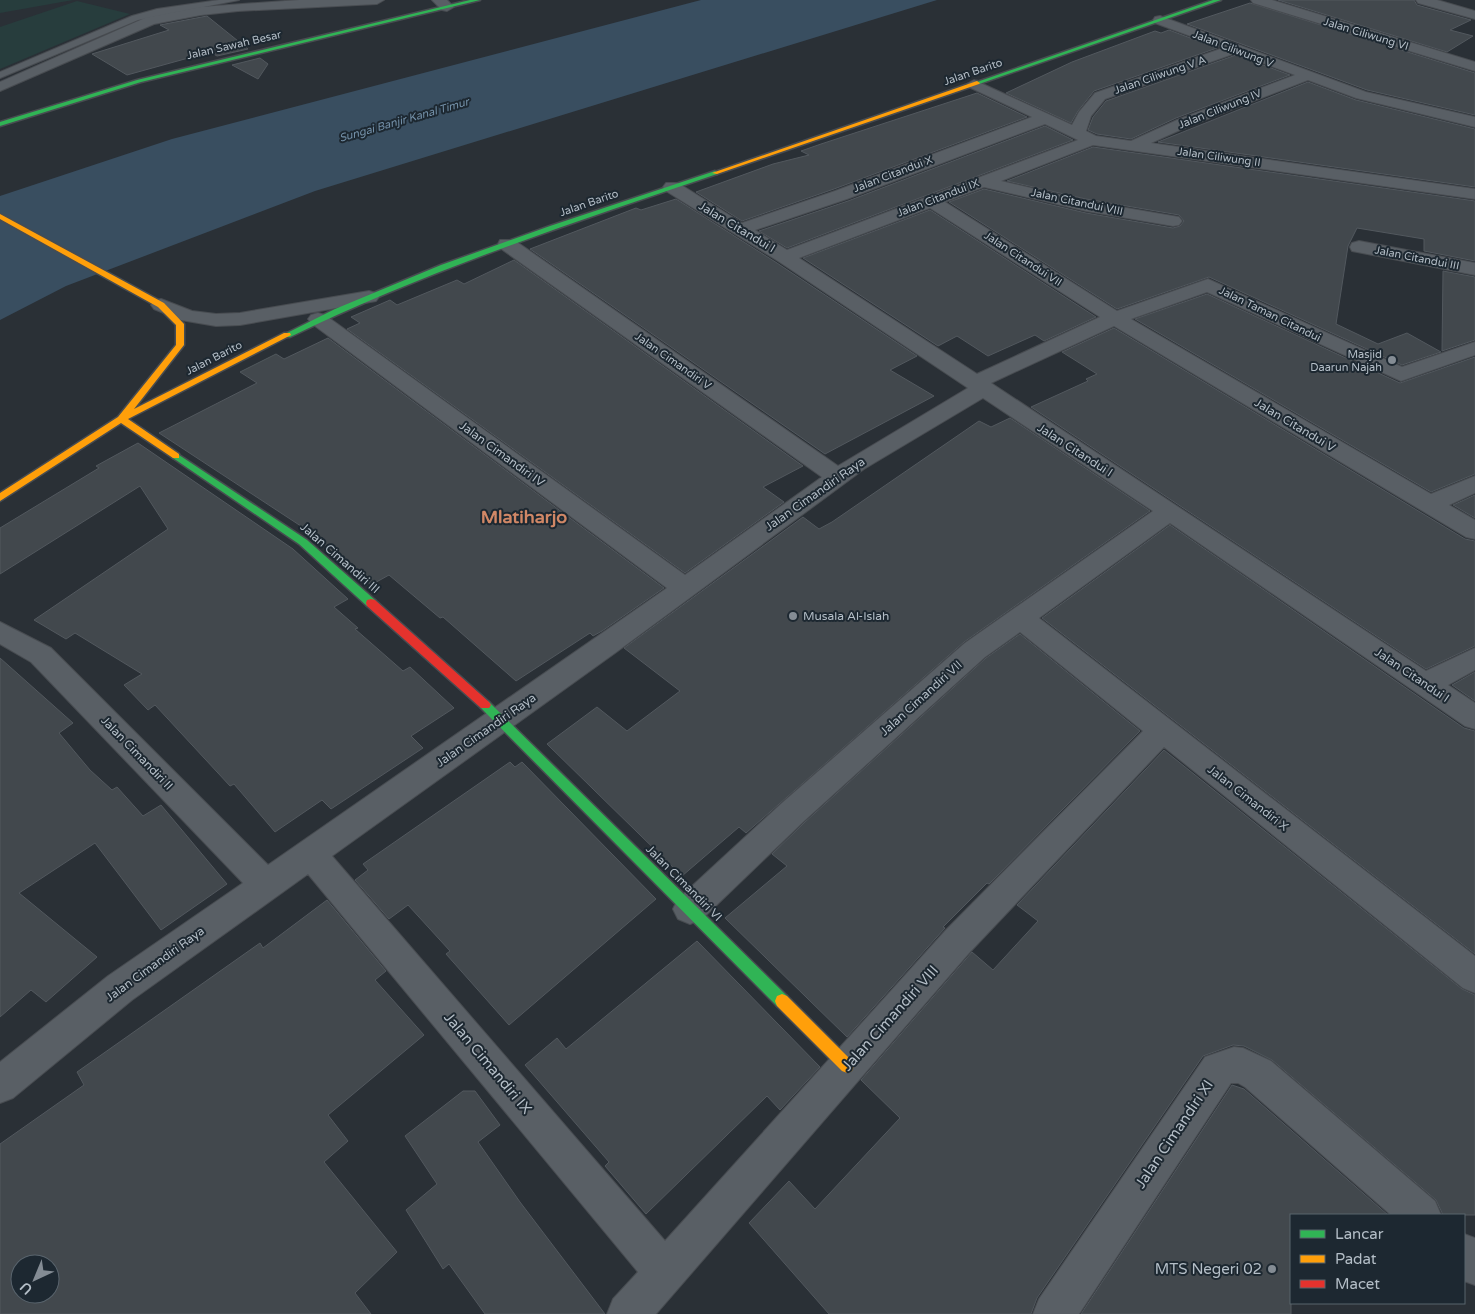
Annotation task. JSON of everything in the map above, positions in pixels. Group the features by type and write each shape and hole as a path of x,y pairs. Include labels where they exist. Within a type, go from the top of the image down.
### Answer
{"street":[{"path":"0,87 150,21 202,11 238,7 377,0"},
{"name":"Jalan Sawah Besar","path":"0,124 139,81 443,3 477,0"},
{"name":"Jalan Barito","path":"0,498 121,419 318,319 369,297 507,244 1218,0"},
{"name":"Jalan Ciliwung VI","path":"1258,0 1475,66"},
{"path":"1423,0 1475,16"},
{"name":"Jalan Ciliwung V","path":"1160,20 1306,76 1388,103 1475,122"},
{"name":"Jalan Ciliwung V A","path":"1084,136 1084,115 1100,96 1234,49"},
{"name":"Jalan Ciliwung IV","path":"1135,146 1183,123 1306,76"},
{"name":"Jalan Ciliwung II","path":"974,84 1084,136 1135,146 1475,194"},
{"name":"Jalan Citandui X","path":"741,229 833,198 1045,118"},
{"name":"Jalan Citandui IX","path":"785,257 981,182 1084,136"},
{"name":"Jalan Citandui VIII","path":"981,182 1086,206 1173,221"},
{"name":"Jalan Citandui I","path":"672,187 785,257 1170,512 1475,718"},
{"name":"Jalan Citandui VII","path":"931,200 1115,318"},
{"path":"0,216 161,306 188,316 216,320 240,319 369,297"},
{"name":"Jalan Cimandiri V","path":"507,244 838,477"},
{"name":"Jalan Citandui III","path":"1359,247 1475,269"},
{"name":"Jalan Cimandiri Raya","path":"0,1085 120,988 501,719 856,464 978,386 1115,318 1203,286"},
{"name":"Jalan Taman Citandui","path":"1203,286 1213,286 1401,376 1475,348"},
{"path":"121,419 180,345 180,324 161,306"},
{"name":"Jalan Citandui V","path":"1115,318 1475,531"},
{"name":"Jalan Cimandiri IV","path":"318,319 684,588"},
{"name":"Jalan Cimandiri III","path":"121,419 303,542 501,719"},
{"path":"1430,504 1475,484"},
{"name":"Jalan Cimandiri VII","path":"690,908 793,812 976,650 1170,512"},
{"name":"Jalan Cimandiri X","path":"1021,618 1475,977"},
{"name":"Jalan Cimandiri II","path":"0,632 41,655 266,884"},
{"path":"1425,684 1475,658"},
{"name":"Jalan Cimandiri VI","path":"501,719 847,1066"},
{"name":"Jalan Cimandiri VIII","path":"628,1314 957,942 1162,730"},
{"name":"Jalan Cimandiri IX","path":"310,853 665,1272"},
{"name":"Jalan Cimandiri XI","path":"1054,1314 1218,1070 1229,1064 1243,1065 1258,1074 1420,1214"},
{"path":"1465,1255 1475,1265"}],"lane":[{"path":"0,75 135,18 157,12 235,0"}],"green space":[{"path":"0,0 73,0 0,13"},
{"path":"77,1 130,14 0,69 0,27"}],"water":[{"name":"Sungai Banjir Kanal Timur","path":"701,0 937,0 315,191 66,286 0,320 0,196 172,139"}],"building":[{"path":"1278,0 1414,0 1417,5 1471,20 1450,30 1473,36 1447,52"},
{"path":"1250,3 1475,73 1475,115 1367,90 1187,24"},
{"path":"207,16 248,49 217,56 210,52 127,75 92,54 169,30 160,25"},
{"path":"1169,30 1217,48 1094,91 1071,123 1006,93 1072,62 1155,31 1161,33"},
{"path":"1236,55 1290,75 1176,118 1131,139 1097,134 1088,130 1093,117 1106,101"},
{"path":"260,58 268,64 258,79 232,65"},
{"path":"1308,82 1356,100 1475,129 1475,187 1158,142"},
{"path":"977,93 1027,117 742,221 696,192 773,164 809,155 801,151"},
{"path":"1045,126 1073,140 787,248 759,231 848,201"},
{"path":"1093,147 1475,201 1475,261 1424,251 1424,239 1357,228 1348,246 1336,324 1378,344 1407,333 1441,352 1402,365 1209,277 1117,309 949,202 984,189 1086,213 1173,228 1180,226 1184,221 1179,215 1086,199 1007,181"},
{"path":"676,199 777,263 917,356 890,370 934,396 825,454 530,249 636,208 641,210"},
{"path":"930,210 1096,317 1044,341 1035,335 988,356 957,336 938,346 803,258"},
{"path":"514,260 803,466 763,487 784,502 685,573 347,329 360,323 351,317 390,300 397,305 457,280 464,284"},
{"path":"1443,271 1475,277 1475,340 1442,351"},
{"path":"1207,294 1400,383 1475,357 1475,474 1431,492 1135,319"},
{"path":"1114,328 1465,539 1475,541 1475,646 1426,669 1031,407 1088,381 1086,379 1097,374 1062,352"},
{"path":"328,338 664,588 602,631 593,636 590,633 516,681 443,617 440,618 389,575 371,585 313,534 159,433 257,383 240,372 276,354 284,359"},
{"path":"1010,418 1150,511 964,642 746,833 739,827 682,876 547,744 597,707 627,731 680,691 624,648 803,517 819,529 979,421 991,427"},
{"path":"138,443 293,549 348,599 334,607 358,628 355,629 403,671 410,667 454,708 411,736 423,748 331,809 322,800 275,832 234,784 230,786 155,705 148,710 124,685 142,674 75,633 66,639 34,620 168,529 140,486 0,574 0,528 99,468 96,466"},
{"path":"1475,495 1475,518 1453,505"},
{"path":"1170,525 1464,728 1475,731 1475,954 1042,618"},
{"path":"1020,634 1140,731 989,884 987,883 943,927 945,928 847,1037 725,918 787,866 772,854 805,822 986,658"},
{"path":"0,658 73,723 59,733 90,770 112,790 117,787 143,816 161,805 227,884 161,930 95,843 19,893 97,957 46,1002 31,990 0,1017"},
{"path":"1475,672 1475,701 1452,685"},
{"path":"1164,750 1462,989 1475,995 1475,1215 1443,1214 1436,1200 1272,1060 1244,1046 1233,1045 1203,1056 1037,1298 1031,1314 829,1314 749,1223 789,1181 815,1209 900,1118 861,1080 972,952 993,970 1038,921 1017,905"},
{"path":"510,762 515,767 522,762 656,899 509,1025 446,954 450,951 408,905 389,919 355,880 368,870 363,864"},
{"path":"327,900 386,971 375,980 424,1035 328,1115 348,1141 324,1162 397,1252 355,1293 371,1314 0,1314 0,1144 84,1085 77,1072 260,943 263,948"},
{"path":"697,941 820,1067 780,1110 767,1096 646,1214 605,1166 609,1162 525,1065 557,1038 566,1049"},
{"path":"1232,1085 1244,1089 1387,1214 1290,1214 1291,1314 1081,1314"},
{"path":"463,1091 475,1091 500,1125 478,1142 520,1202 605,1314 485,1314 449,1264 443,1269 406,1210 437,1184 405,1136"}],"traffic: fast":[{"path":"0,124 139,81 477,0"},
{"path":"977,83 1218,0"},
{"path":"287,335 338,310 444,267 553,227 715,173"},
{"path":"176,456 303,542 371,603"},
{"path":"485,705 782,1001"}],"traffic: slow":[{"path":"715,173 977,83"},
{"path":"0,216 161,305 180,324 180,345 121,419 176,456"},
{"path":"0,498 121,419 287,335"},
{"path":"782,1001 847,1066"}],"traffic: jam":[{"path":"371,603 485,705"}],"place":[{"name":"Masjid Daarun Najah","path":"1392,360"},
{"name":"Musala Al-Islah","path":"793,616"},
{"name":"MTS Negeri 02","path":"1272,1269"}],"district":[{"name":"Mlatiharjo","path":"524,517"}]}
